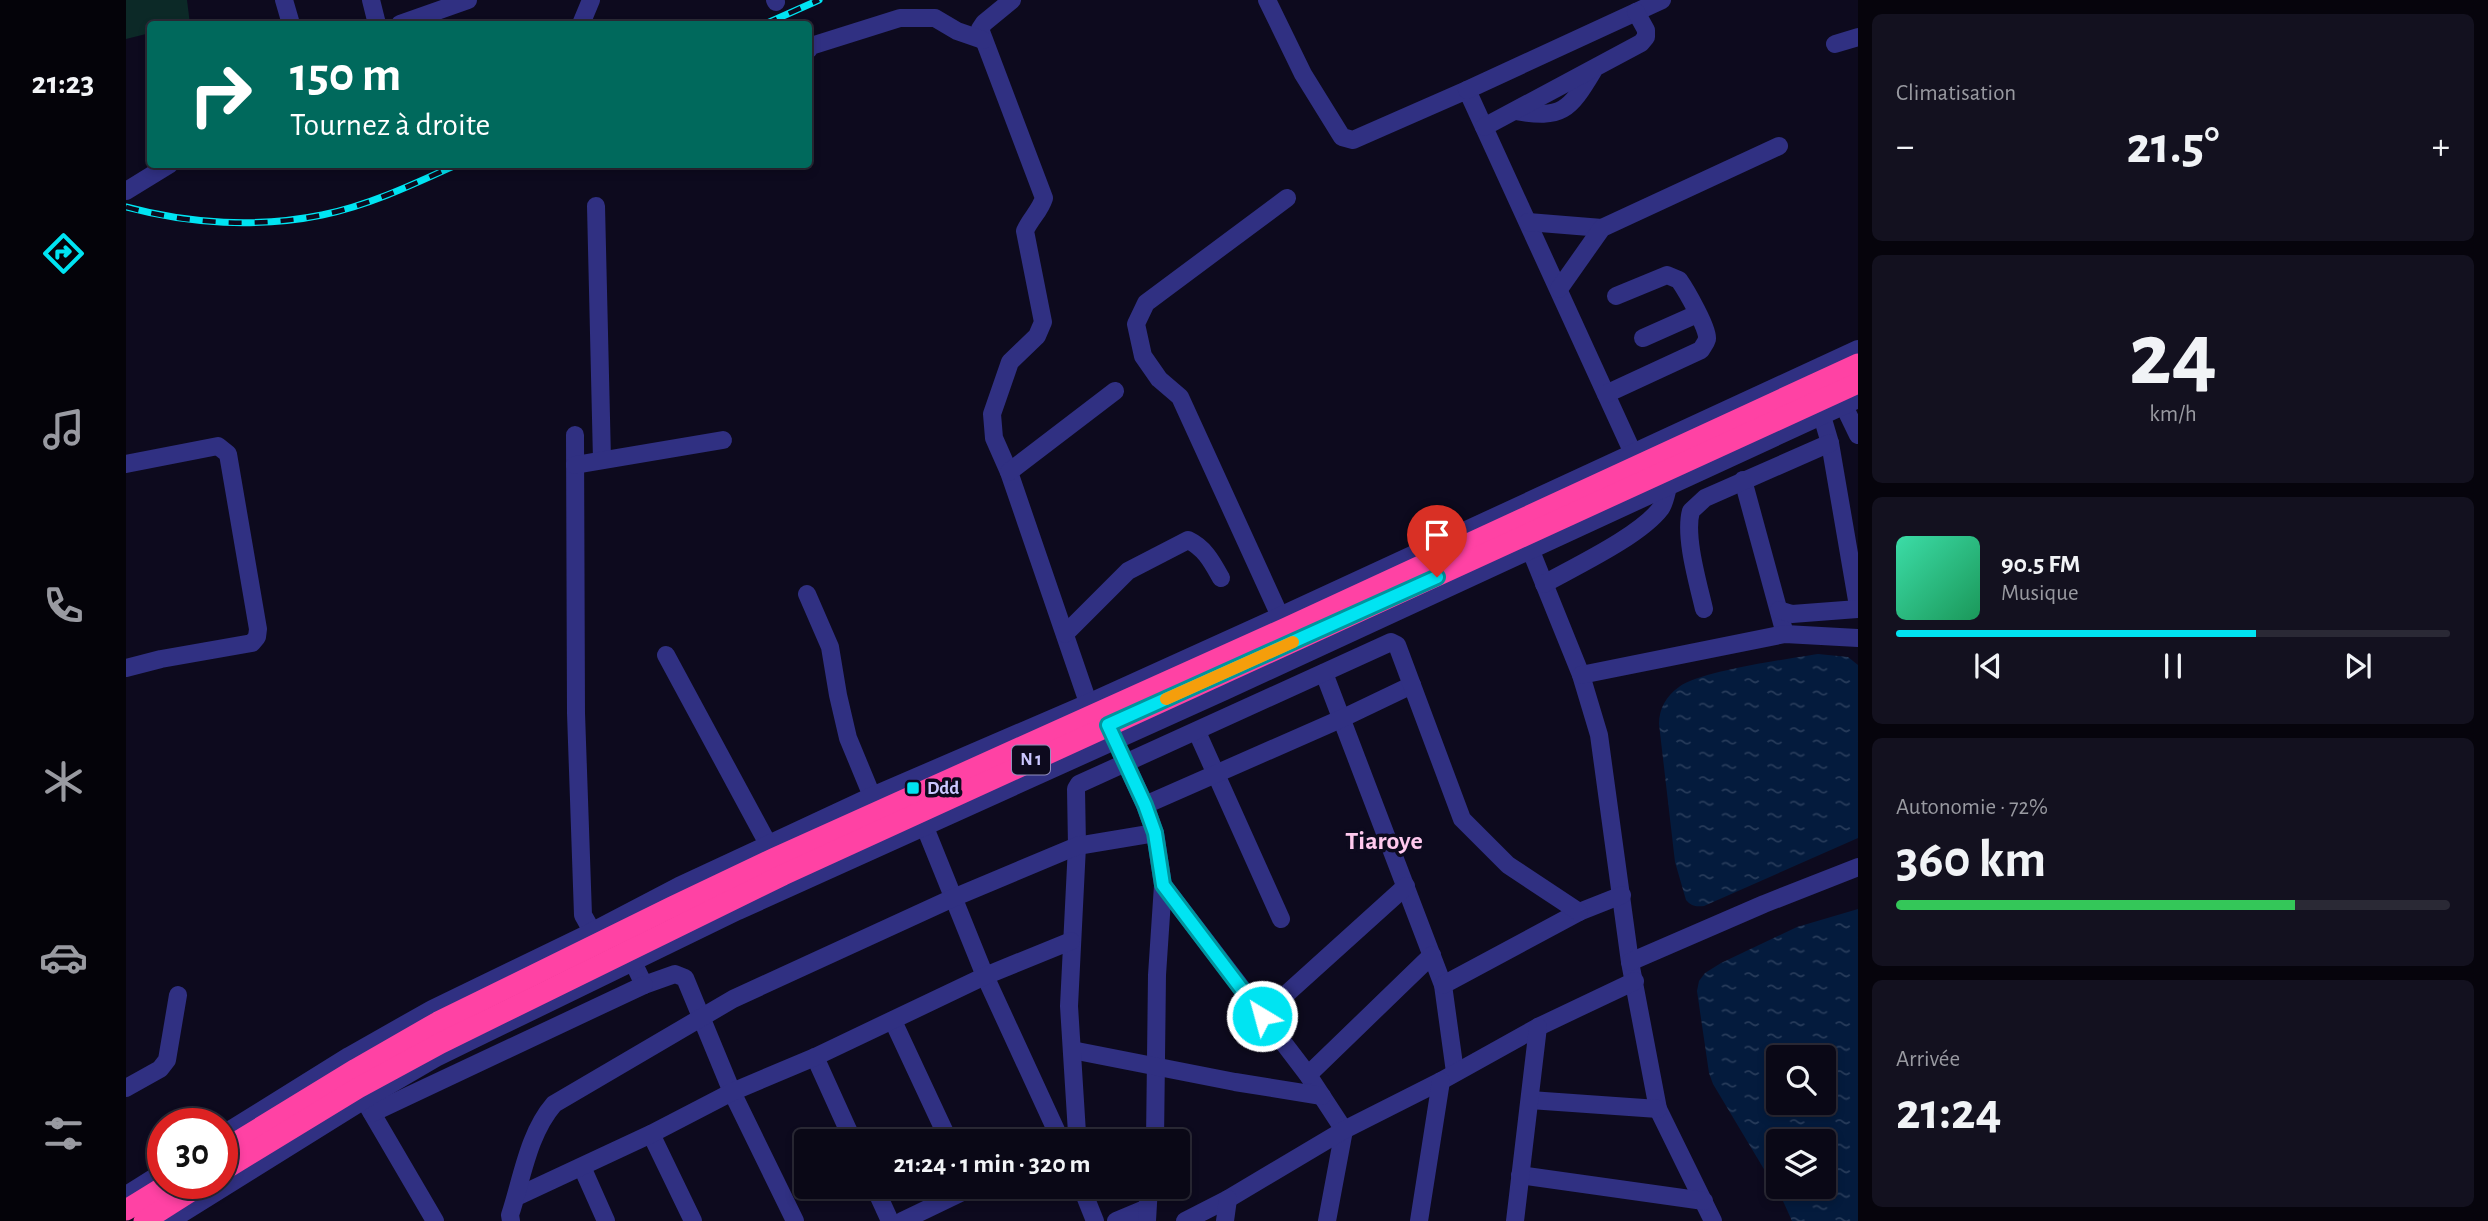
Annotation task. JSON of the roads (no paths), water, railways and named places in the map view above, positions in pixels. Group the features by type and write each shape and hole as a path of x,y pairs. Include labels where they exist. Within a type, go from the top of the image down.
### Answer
{"highway":[{"name":"N 1","path":"238,1143 440,1043 921,819 1283,622 1636,459 1858,364"},
{"name":"N 1","path":"238,1161 360,1085 435,1016 771,851 1101,721 1491,561 1858,383"},
{"path":"126,1210 147,1197"},
{"path":"144,1221 179,1199"}],"street":[{"path":"284,0 290,21"},
{"path":"371,0 376,21"},
{"path":"582,21 591,0"},
{"path":"1012,0 980,29 1044,198 1042,206 1029,221 1026,231 1043,322 1037,336 1010,362 992,414 994,438 1009,472 1065,635 1101,721 1125,763 1155,833 1163,885 1154,1065 1154,1129"},
{"path":"1267,0 1303,74 1346,140 1353,140 1467,90 1662,0"},
{"path":"408,21 464,1"},
{"path":"1484,127 1515,111 1546,115 1558,112 1576,97 1595,68 1641,43 1646,37 1646,30 1636,12"},
{"path":"812,46 901,18 935,18 957,31 983,40"},
{"path":"1835,44 1858,37"},
{"path":"1467,90 1636,459 1858,349"},
{"path":"1528,222 1602,228 1780,146"},
{"path":"126,191 163,168"},
{"path":"1283,622 1180,397 1159,379 1143,356 1136,324 1146,303 1287,198"},
{"path":"596,205 602,460"},
{"path":"1559,289 1602,228"},
{"path":"1606,394 1701,350 1707,340 1705,326 1679,280 1667,275 1616,296"},
{"path":"1643,338 1696,314"},
{"path":"1009,472 1115,391"},
{"path":"1491,561 1531,551 1851,403 1858,435"},
{"path":"1779,610 1793,614 1858,608 1830,443 1822,416"},
{"path":"575,435 576,713 583,915 595,938"},
{"path":"575,465 723,440"},
{"path":"1704,609 1695,573 1689,523 1691,511 1705,498 1830,443"},
{"path":"126,464 218,446 225,449 258,629 257,637 252,643 126,668"},
{"path":"1742,480 1785,634"},
{"path":"1544,584 1644,525 1662,506 1668,487"},
{"path":"1065,635 1128,571 1188,540 1207,554 1221,578"},
{"path":"1531,551 1581,675 1599,735 1630,962 1658,1109 1713,1221"},
{"path":"807,594 830,647 848,738 872,796"},
{"path":"1581,675 1785,634 1858,638"},
{"path":"1077,1129 1069,1006 1070,941 1077,846 1076,789 1079,784 1391,642 1398,645 1462,819 1508,865 1579,912"},
{"path":"666,655 771,851 872,796 1101,721"},
{"path":"1324,673 1443,985 1448,1076 1419,1221"},
{"path":"1145,805 1412,685"},
{"path":"1197,732 1281,919"},
{"path":"921,819 985,976 1055,1129"},
{"path":"511,1221 510,1215 525,1163 543,1117 554,1104 733,999 953,898 1077,846 1155,833"},
{"path":"1630,962 1858,867"},
{"path":"1163,885 1308,1075 1344,1130 1327,1221"},
{"path":"1262,1016 1406,886"},
{"path":"1443,985 1579,912 1622,895"},
{"path":"238,1129 436,1058 634,964 736,905"},
{"path":"516,1197 651,1134 732,1092 815,1057 985,976 1070,941"},
{"path":"1308,1075 1432,955"},
{"path":"634,964 644,985"},
{"path":"170,1221 360,1085 675,974 685,978 732,1092 795,1221"},
{"path":"1185,1221 1228,1199 1344,1130 1538,1027 1635,981"},
{"path":"126,1088 160,1069 167,1060 178,995"},
{"path":"893,1021 943,1129"},
{"path":"1515,1221 1538,1027"},
{"path":"1072,1050 1322,1096"},
{"path":"815,1057 848,1129"},
{"path":"360,1085 435,1221"},
{"path":"1530,1100 1658,1109"},
{"path":"651,1134 693,1221"},
{"path":"582,1167 606,1221"},
{"path":"1520,1175 1704,1201"},
{"path":"126,1195 147,1182"},
{"path":"880,1199 890,1221"},
{"path":"902,1221 948,1199"},
{"path":"1086,1199 1095,1221"},
{"path":"1225,1221 1228,1199"},
{"path":"1116,1221 1147,1214"}],"water":[{"path":"1818,654 1848,657 1858,665 1858,838 1704,906 1692,905 1686,900 1675,862 1659,724 1664,703 1679,687 1705,676 1745,666"},
{"path":"1858,909 1858,1221 1792,1221 1782,1199 1836,1199 1836,1129 1766,1129 1766,1173 1713,1084 1697,991 1699,981 1705,973 1797,927"}],"railway":[{"path":"772,21 819,0"},
{"path":"126,207 174,217 224,222 298,219 340,211 375,200 449,168"}],"place":[{"name":"Ddd","path":"913,788"}],"district":[{"name":"Tiaroye","path":"1384,841"}]}
